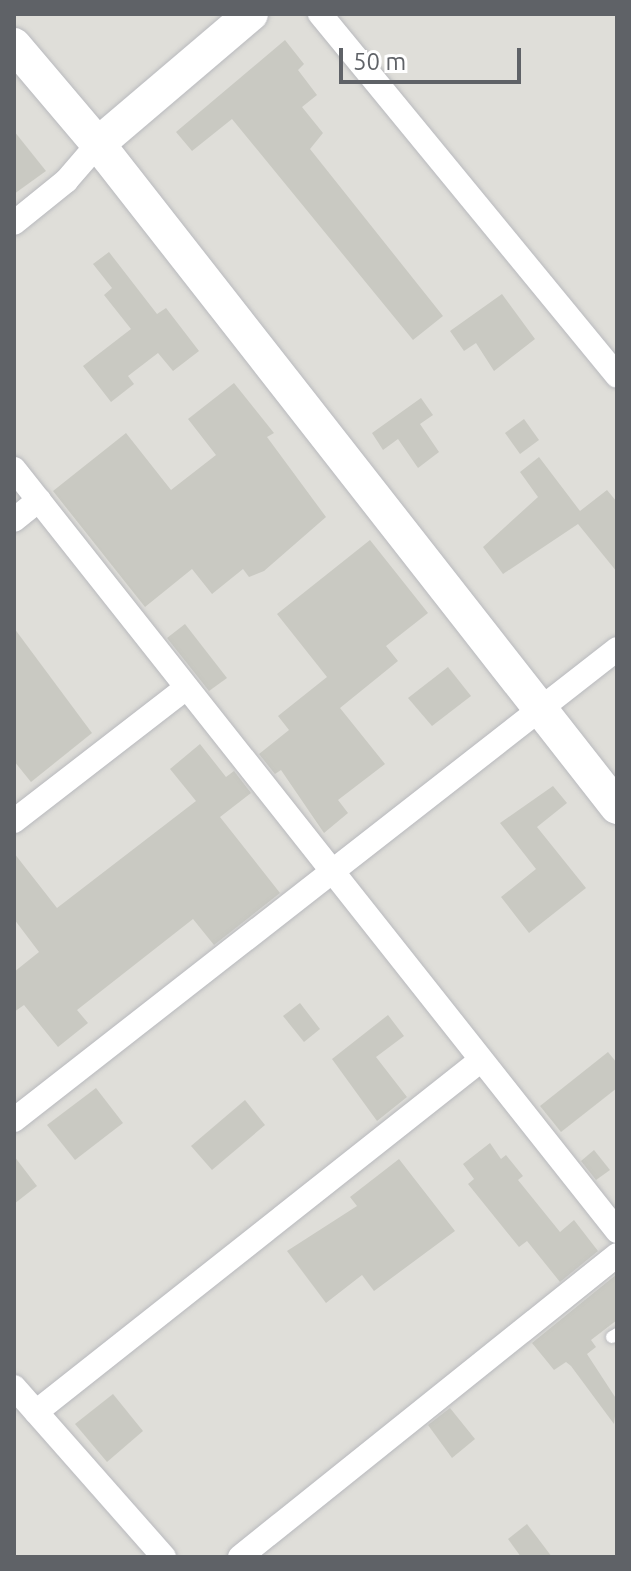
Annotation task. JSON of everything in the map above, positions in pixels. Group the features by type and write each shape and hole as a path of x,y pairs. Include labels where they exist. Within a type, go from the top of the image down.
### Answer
{"street":[{"path":"14,223 66,181 98,144 251,14"},
{"path":"320,14 617,376"},
{"path":"14,45 98,144 617,807"},
{"path":"14,469 617,1231"},
{"path":"14,520 39,500"},
{"path":"14,1120 334,874 617,649"},
{"path":"14,821 186,688"},
{"path":"36,1412 481,1060"},
{"path":"240,1557 617,1255"},
{"path":"14,1387 164,1557"}],"shaded area":[{"path":"14,14 617,14 617,1557 14,1557"}],"building":[{"path":"285,40 304,64 298,70 317,95 302,107 323,133 310,149 443,316 413,340 232,119 192,151 176,132"},
{"path":"14,131 46,171 14,194"},
{"path":"109,252 157,314 166,308 199,351 173,371 158,353 128,376 134,384 111,402 83,366 131,329 104,295 112,288 93,264"},
{"path":"502,294 535,339 494,371 476,343 464,351 450,331"},
{"path":"234,383 274,433 267,437 326,517 264,571 249,577 243,569 212,594 192,569 145,607 53,491 126,433 171,490 216,455 188,419"},
{"path":"421,398 433,415 420,424 439,452 418,468 398,439 383,450 372,433"},
{"path":"524,419 539,440 520,454 505,433"},
{"path":"539,457 580,511 607,490 617,502 617,572 578,524 503,574 483,547 538,497 520,472"},
{"path":"370,540 428,613 386,646 398,661 340,708 385,764 338,800 348,813 324,833 281,770 275,774 259,754 289,730 278,716 327,677 277,614"},
{"path":"185,624 227,678 209,691 167,638"},
{"path":"14,628 92,733 31,782 14,761"},
{"path":"448,667 471,696 432,726 408,698"},
{"path":"200,744 226,777 234,771 251,793 220,817 280,893 214,945 193,919 77,1010 88,1023 58,1047 24,1005 14,1012 14,972 39,952 14,919 14,853 57,908 196,801 170,769"},
{"path":"553,786 567,803 537,827 586,888 529,933 501,897 536,869 500,823"},
{"path":"300,1003 320,1029 304,1042 283,1016"},
{"path":"388,1015 404,1036 376,1057 407,1097 377,1121 332,1059"},
{"path":"608,1052 617,1063 617,1088 561,1132 540,1106"},
{"path":"96,1088 123,1123 75,1160 47,1125"},
{"path":"245,1100 265,1125 212,1170 191,1146"},
{"path":"490,1143 501,1159 506,1155 523,1176 518,1180 560,1232 574,1220 598,1251 560,1282 527,1241 519,1247 468,1184 474,1179 463,1164"},
{"path":"594,1150 610,1170 596,1180 581,1161"},
{"path":"14,1156 37,1186 14,1204"},
{"path":"399,1159 455,1231 374,1291 362,1275 326,1303 287,1251 357,1206 350,1197"},
{"path":"617,1274 617,1320 591,1340 596,1347 587,1354 617,1400 614,1424 571,1366 566,1362 554,1370 532,1343"},
{"path":"113,1394 143,1431 107,1462 75,1424"},
{"path":"450,1408 475,1439 452,1458 428,1425"},
{"path":"527,1524 552,1557 521,1557 508,1539"}]}
